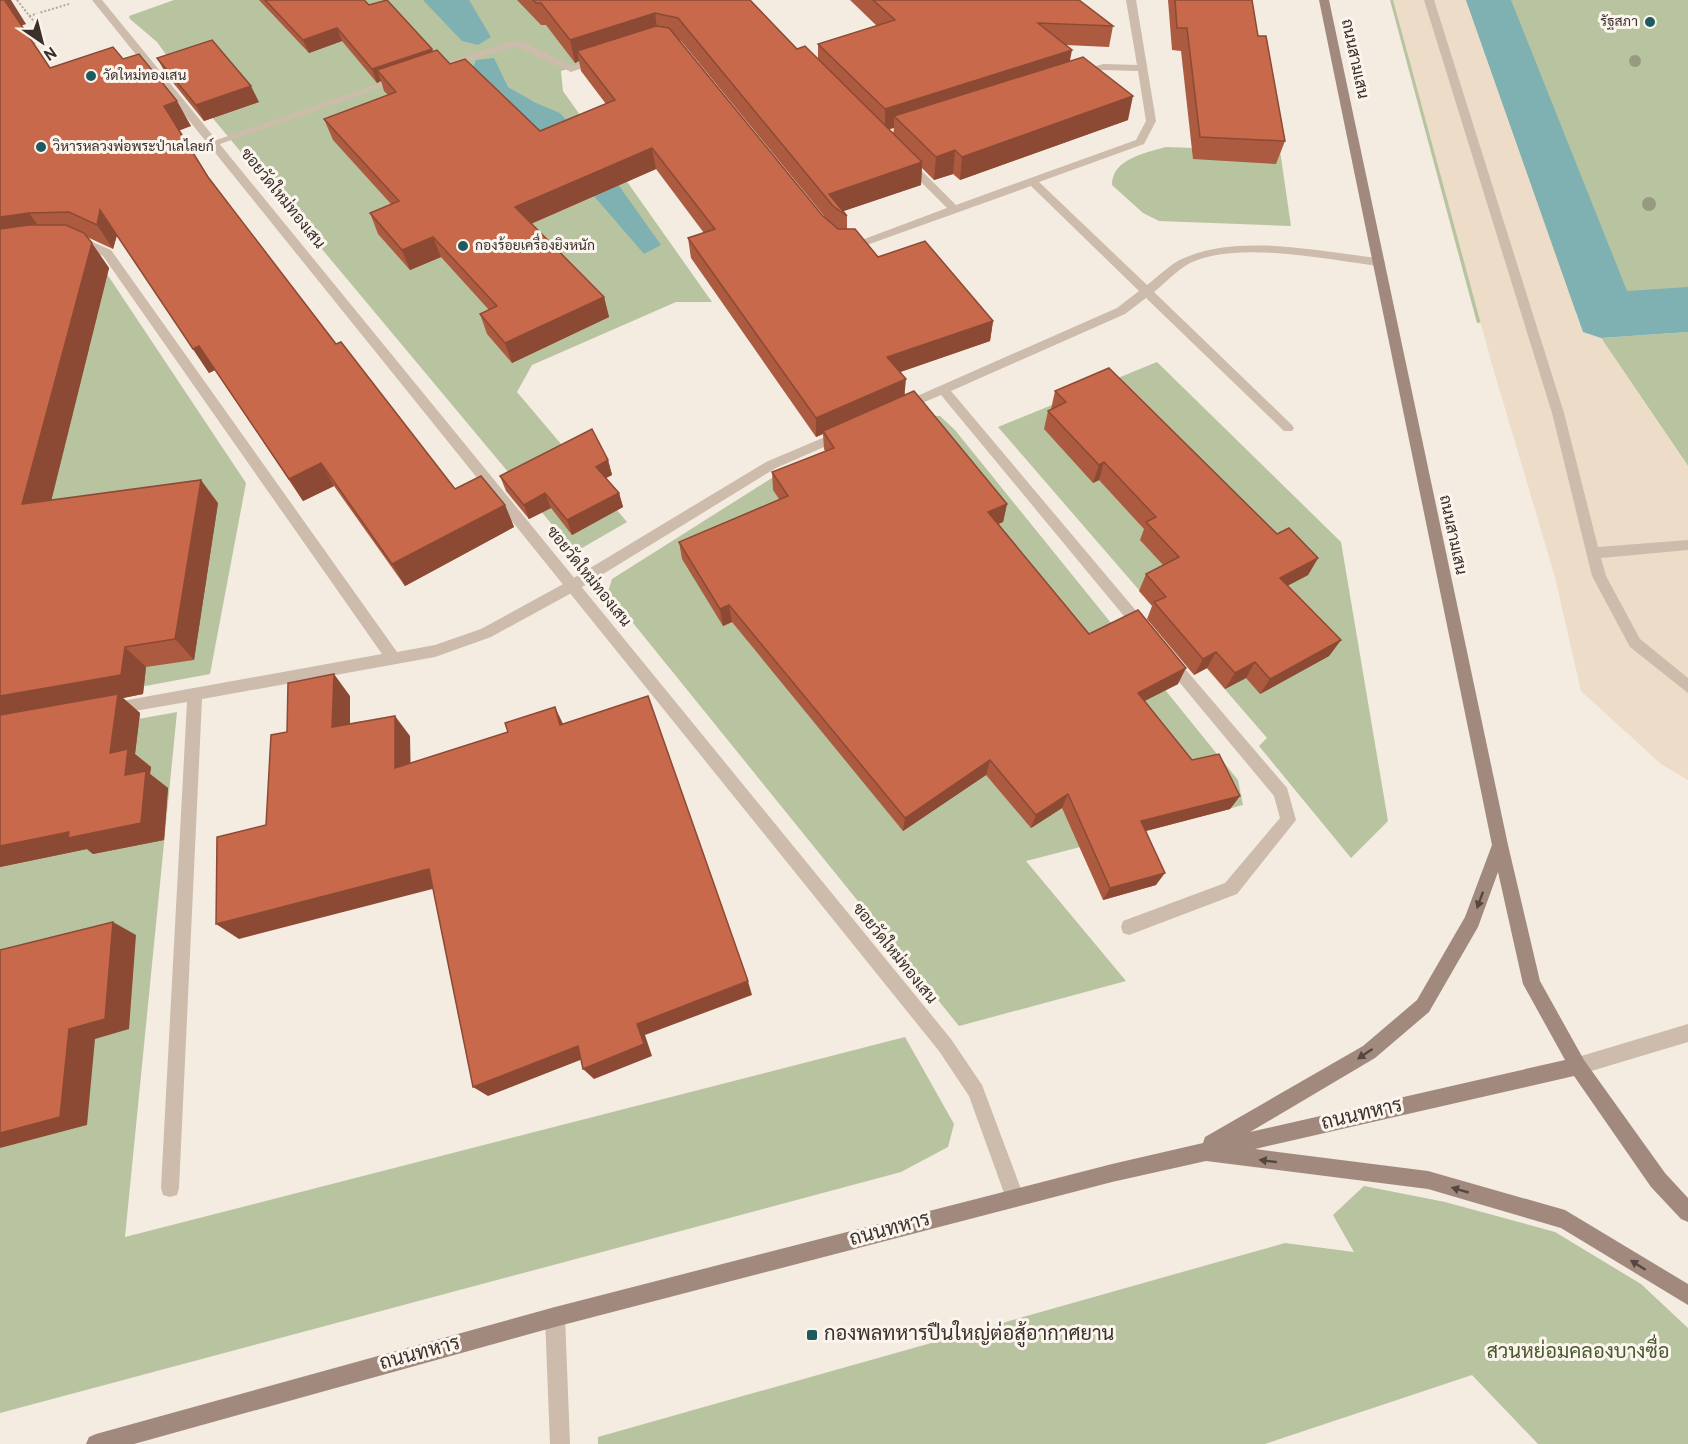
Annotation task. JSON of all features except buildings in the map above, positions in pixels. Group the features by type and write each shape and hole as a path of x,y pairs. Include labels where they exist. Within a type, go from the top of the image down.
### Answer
{"main road":[{"name":"ถนนสามเสน","path":"1324,0 1500,845 1532,984 1578,1066 1658,1180 1688,1212"},
{"path":"1199,1152 1369,1052 1423,1006 1472,921 1500,845"},
{"name":"ถนนทหาร","path":"96,1444 555,1317 1015,1197 1199,1152 1578,1066"},
{"path":"1199,1152 1428,1180 1565,1220 1688,1295"}],"street":[{"name":"ซอยวัดใหม่ทองเสน","path":"97,0 945,1045 976,1090 1015,1197"},
{"path":"836,239 844,245 860,244 1140,142 1151,121 1131,0"},
{"path":"1429,0 1558,413 1599,576 1635,643 1688,687"},
{"path":"424,72 512,44 520,44 571,69 614,56"},
{"path":"1066,77 1103,67 1142,68"},
{"path":"213,143 413,75"},
{"path":"898,153 955,210"},
{"path":"1033,182 1288,428"},
{"path":"67,243 86,243 106,254 393,658"},
{"path":"893,411 1121,311 1186,261 1213,252 1250,248 1379,262"},
{"path":"943,389 1281,793 1288,820 1231,889 1129,927"},
{"path":"92,712 435,651 486,633 572,586 771,465 853,429"},
{"path":"1593,553 1688,545"},
{"path":"170,1188 195,694"},
{"name":"ถนนทหาร","path":"1578,1066 1688,1033"},
{"path":"555,1317 560,1444"}],"path":[{"path":"17,0 42,32 43,38 28,46"},
{"path":"29,16 73,3"}],"green space":[{"path":"174,0 698,0 609,56 561,71 563,91 712,302 676,302 532,365 517,392 627,522 575,552 205,109 157,42 130,19 129,16"},
{"path":"1390,0 1688,0 1688,299 1477,323"},
{"path":"1166,147 1280,151 1291,226 1159,221 1143,213 1112,185 1113,176 1117,169 1131,158"},
{"path":"97,259 246,483 210,674 0,713 0,260"},
{"path":"1688,332 1688,466 1601,338"},
{"path":"1157,362 1341,542 1388,821 1351,858 1259,746 1267,738 998,427"},
{"path":"917,415 940,416 955,430 1238,780 1243,805 1026,861 1126,981 959,1026 608,592 612,579 775,476"},
{"path":"177,712 125,1237 905,1037 954,1124 948,1147 901,1172 0,1413 0,744"},
{"name":"สวนหย่อมคลองบางซื่อ","path":"1364,1186 1445,1202 1555,1232 1641,1284 1688,1328 1688,1444 1538,1444 1472,1375 1265,1444 598,1444 598,1437 1285,1243 1354,1252 1333,1215"}],"shaded area":[{"path":"1393,0 1466,0 1583,332 1601,338 1688,466 1688,780 1661,764 1581,691 1555,577 1491,361"}],"water":[{"path":"423,0 469,0 491,37 478,45 462,41"},
{"path":"1466,0 1511,0 1627,291 1688,287 1688,332 1601,338 1583,332"},
{"path":"494,58 508,87 560,113 605,166 661,245 644,254 538,131 473,68 476,60"}],"place":[{"name":"รัฐสภา","path":"1650,22"},
{"name":"วัดใหม่ทองเสน","path":"91,76"},
{"name":"วิหารหลวงพ่อพระป่าเลไลยก์","path":"41,147"},
{"name":"กองร้อยเครื่องยิงหนัก","path":"463,246"},
{"name":"กองพลทหารปืนใหญ่ต่อสู้อากาศยาน","path":"812,1335"}]}
